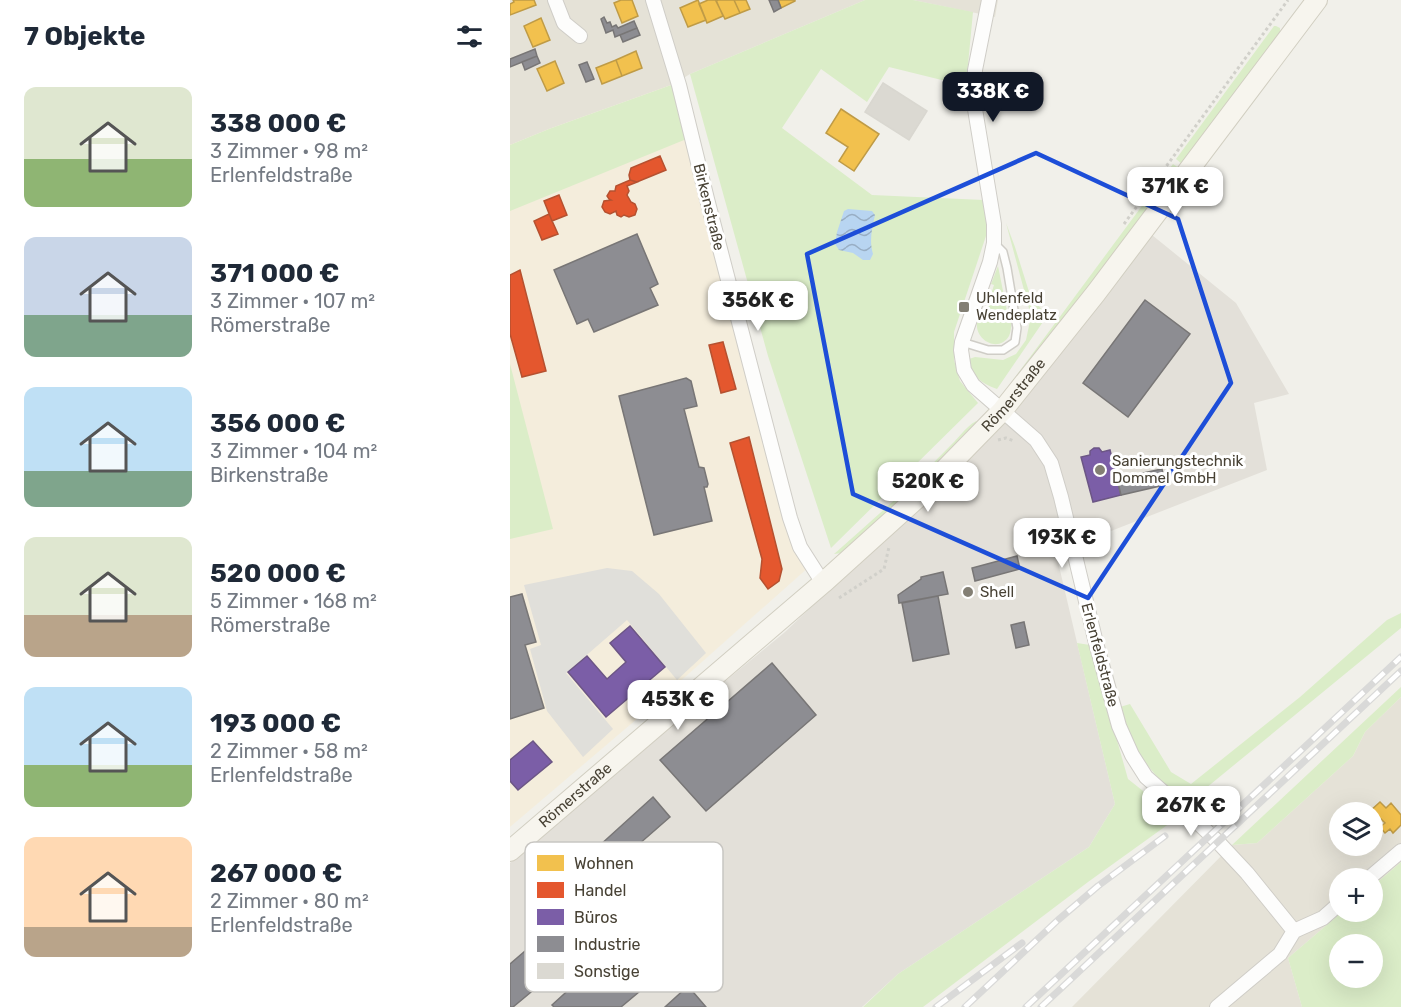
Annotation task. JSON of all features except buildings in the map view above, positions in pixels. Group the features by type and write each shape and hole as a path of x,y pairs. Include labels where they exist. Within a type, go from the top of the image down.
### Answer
{"main road":[{"name":"Römerstraße","path":"510,851 823,583 916,499 1002,411 1096,293 1317,0"}],"street":[{"path":"555,0 564,23 580,36"},
{"name":"Birkenstraße","path":"653,0 679,85 790,518 800,547 823,583"},
{"name":"Erlenfeldstraße","path":"989,0 975,70 974,103 994,224 994,243 990,262 962,342 964,370 973,385 1036,440 1051,464 1098,654 1119,726 1132,754 1146,777 1218,842 1247,873 1294,931"},
{"path":"1381,868 1401,851"},
{"path":"1217,1007 1280,954 1294,931 1323,918 1329,913"}],"lane":[{"path":"962,342 988,350 1003,350 1015,342 1017,328 1007,268 1003,252 994,243"}],"path":[{"path":"1124,225 1288,0"},
{"path":"997,440 1006,438 1015,441"},
{"path":"839,598 884,569 889,546"}],"highlighted area":[{"path":"1036,153 1178,219 1231,383 1088,598 853,494 807,254"}],"shaded area":[{"path":"510,0 865,0 690,74 674,84 510,145"},
{"path":"913,0 998,0 995,17"},
{"path":"674,84 810,566 658,701 510,827 510,145"},
{"path":"1152,235 1236,303 1289,394 1254,403 1267,470 1088,540 1055,549 1115,804 1089,847 898,974 862,1007 510,1007 510,863 525,850 525,992 723,992 723,842 535,842 785,632 1002,425"},
{"path":"607,568 632,571 659,594 706,653 677,680 627,620 566,673 613,729 583,757 547,711 530,649 541,645 524,585"},
{"path":"1401,697 1401,862 1383,877 1383,868 1329,868 1330,922 1288,958 1302,1007 1072,1007 1232,845 1257,843 1353,756 1365,732"}],"green space":[{"path":"865,0 913,0 973,12 966,86 889,67 867,102 821,69 782,128 872,195 984,200 987,233 954,332 954,360 960,381 978,403 831,548 768,356 690,74"},
{"path":"1274,26 1280,28 1280,34 1182,164 1176,159"},
{"path":"674,84 689,138 510,211 510,145"},
{"path":"1173,164 1179,168 1070,314 1017,380 1013,380"},
{"path":"1006,223 1030,295 1047,316 997,389 978,378 969,359 975,357 1003,360 1016,354 1026,340 1031,316"},
{"path":"998,266 1009,321 1012,321 1009,336 1000,344 994,344 984,340 977,329 977,323 982,309 986,310 994,285 991,284"},
{"path":"510,364 553,529 510,539"},
{"path":"977,421 972,430 894,508 842,553 834,554 908,488 967,428"},
{"path":"1401,613 1401,628 1189,802 1159,779 1142,759 1126,730 1120,707 1130,704 1171,772 1191,784 1300,697 1387,620"},
{"path":"1077,643 1090,645 1128,779 1177,818 923,1007 863,1007 898,974 1089,847 1115,804"},
{"path":"1401,687 1401,697 1365,732 1353,756 1257,843 1232,845"},
{"path":"1401,862 1401,1007 1302,1007 1288,958 1330,922 1383,922 1383,877"}],"water":[{"path":"848,209 872,211 875,215 871,239 873,254 870,260 863,260 853,253 839,250 835,244 844,211"}],"railway":[{"path":"1026,1007 1401,657"},
{"path":"1041,1007 1401,671"},
{"path":"965,1007 1058,920 1098,886 1165,836"},
{"path":"936,1007 1022,943"}],"place":[{"name":"Uhlenfeld Wendeplatz","path":"964,307"},
{"name":"Sanierungstechnik Dommel GmbH","path":"1100,470"},
{"name":"Shell","path":"968,592"}]}
